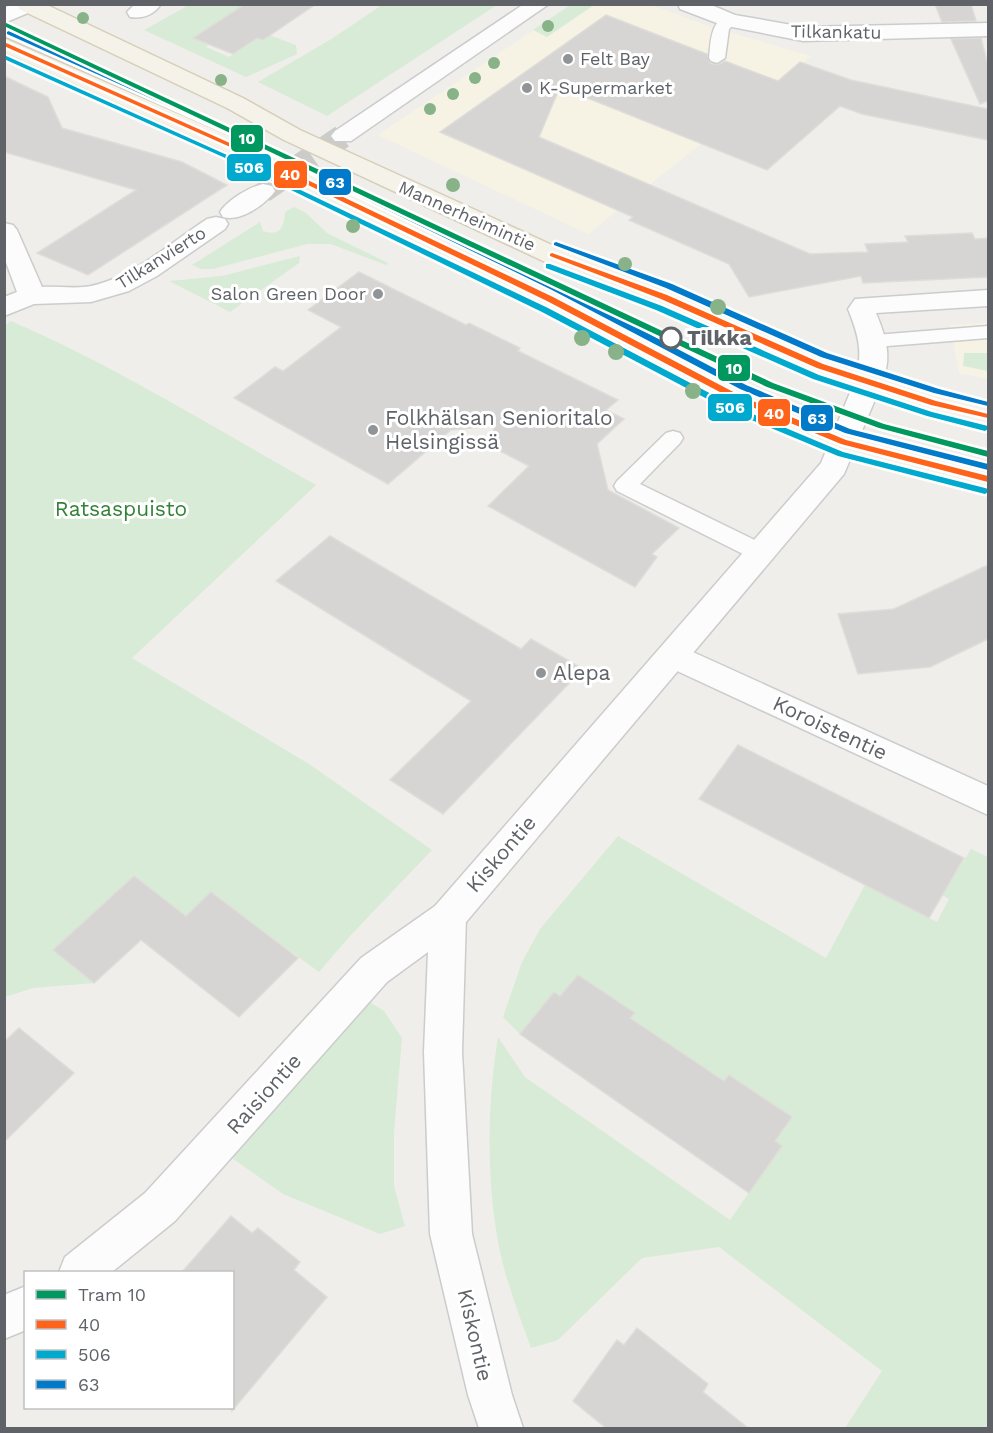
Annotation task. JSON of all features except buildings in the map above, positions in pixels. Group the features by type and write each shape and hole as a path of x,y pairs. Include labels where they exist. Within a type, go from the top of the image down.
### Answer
{"main road":[{"name":"Mannerheimintie","path":"27,4 235,103 292,135 566,261 664,297 812,363 868,383 988,416"},
{"name":"Mannerheimintie","path":"4,44 230,145 540,294 738,398 844,442 988,478"}],"street":[{"path":"4,17 27,4"},
{"path":"343,136 539,4"},
{"name":"Tilkankatu","path":"688,4 730,20 803,34 988,30"},
{"name":"Tilkanvierto","path":"31,294 79,296 108,290 141,272 263,191"},
{"path":"4,230 27,277 31,294 4,308"},
{"path":"875,341 861,309 864,305 988,298"},
{"name":"Kiskontie","path":"501,1428 490,1395 451,1234 444,1052 448,917 834,467 876,363 875,341"},
{"name":"Koroistentie","path":"673,655 988,801"},
{"name":"Raisiontie","path":"81,1271 160,1207 375,970 448,917"},
{"path":"4,1318 24,1308"}],"lane":[{"path":"717,57 722,28 730,20"},
{"path":"875,341 988,332"},
{"path":"673,438 625,486 760,553"}],"shaded area":[{"path":"571,5 651,5 708,26 811,56 588,234 378,135"},
{"path":"988,323 988,379 959,373 950,325"}],"green space":[{"path":"572,4 594,5 547,37 533,30"},
{"path":"189,5 245,5 193,38 209,45 206,47 229,57 257,38 263,40 269,35 296,45 297,54 246,77 144,30"},
{"path":"382,5 497,5 327,116 258,82 333,38"},
{"path":"294,207 306,213 327,233 388,263 386,265 331,244 307,244 213,269 201,269 192,265 260,222 263,231 274,233 278,231 284,222 285,212"},
{"path":"300,256 299,263 230,312 169,281 222,276"},
{"name":"Ratsaspuisto","path":"11,321 128,378 316,485 132,658 309,764 432,850 319,972 211,893 183,919 175,908 134,877 54,950 94,983 33,988 5,997 4,326"},
{"path":"964,353 988,353 988,371 963,366"},
{"path":"618,836 826,958 865,885 937,922 949,899 942,895 971,849 988,857 988,1428 845,1428 882,1371 719,1247 642,1258 558,1340 531,1348 502,1260 492,1195 490,1116 498,1037 525,1077 730,1220 781,1146 775,1141 791,1117 729,1075 724,1081 630,1018 635,1013 578,975 560,996 554,992 520,1034 503,1017 522,962 540,929"},
{"path":"365,999 384,1011 402,1038 394,1132 394,1186 405,1226 380,1234 283,1194 232,1158"}],"tunnel":[{"path":"263,191 343,136"}],"tram line":[{"name":"10","path":"4,24 770,385 882,426 988,454"}],"transit line":[{"name":"63","path":"9,33 235,134 555,288 743,387 848,431 988,467"},
{"name":"40","path":"4,44 230,145 550,299 738,398 844,442 988,479"},
{"name":"506","path":"4,57 225,156 545,310 733,409 841,454 985,491"},
{"name":"63","path":"556,244 669,286 824,355 937,391 988,404"},
{"name":"40","path":"552,255 664,297 820,366 934,403 988,416"},
{"name":"506","path":"548,266 659,308 816,377 930,414 985,428"}],"place":[{"name":"Felt Bay","path":"568,59"},
{"name":"K-Supermarket","path":"527,88"},
{"name":"Salon Green Door","path":"378,294"},
{"name":"Tilkka","path":"671,338"},
{"name":"Folkhälsan Senioritalo Helsingissä","path":"373,430"},
{"name":"Alepa","path":"541,673"}]}
